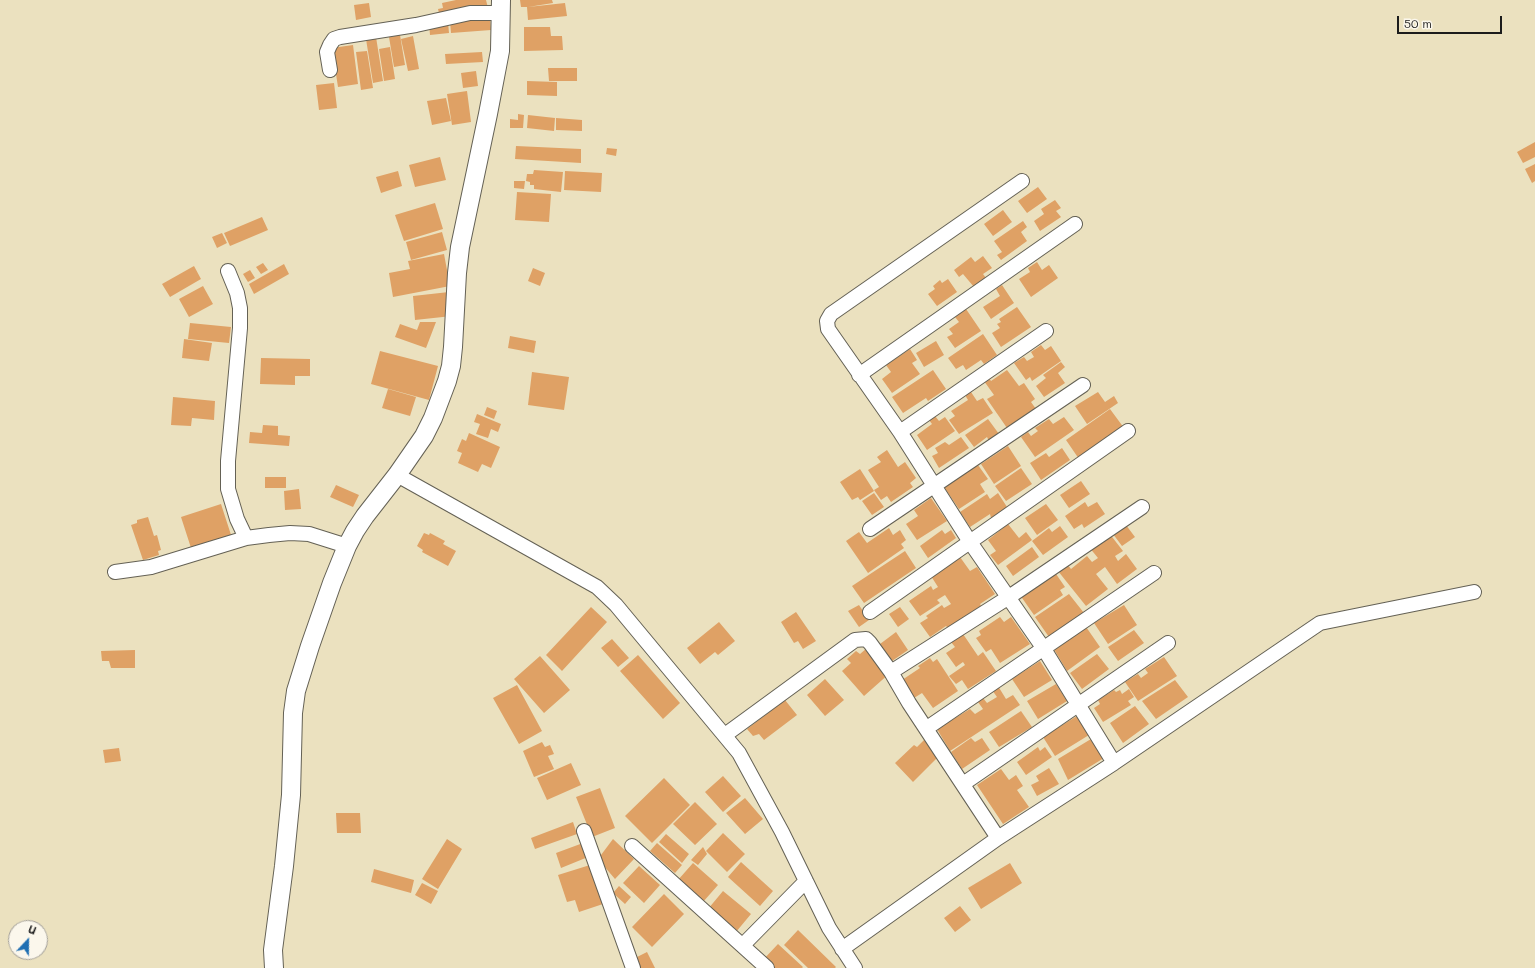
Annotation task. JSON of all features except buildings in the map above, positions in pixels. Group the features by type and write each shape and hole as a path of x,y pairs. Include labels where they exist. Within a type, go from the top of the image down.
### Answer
{"street":[{"path":"274,968 273,950 291,795 293,713 296,691 332,583 347,546 365,516 424,436 433,418 451,366 460,247 496,77 500,51 502,6 416,25 340,37 334,40 327,52 330,70"},
{"path":"1022,181 831,314 827,322 828,329 900,432 970,542 1044,649 1079,703 1114,763"},
{"path":"859,375 1075,224"},
{"path":"228,271 237,293 240,308 238,355 228,461 228,489 237,519 246,538"},
{"path":"900,432 1046,330"},
{"path":"870,529 1083,385"},
{"path":"870,612 1128,430"},
{"path":"397,474 597,586 616,605 739,753 750,770 829,928 855,968"},
{"path":"891,672 1009,597 1142,507"},
{"path":"115,572 151,567 246,538 290,532 309,534 347,546"},
{"path":"927,728 1154,573"},
{"path":"842,949 998,838 1114,763 1320,623 1474,592"},
{"path":"724,735 855,640 861,639 868,641 891,672 909,703 927,728 998,838"},
{"path":"963,784 1168,643"},
{"path":"584,831 633,968"},
{"path":"632,846 767,968"},
{"path":"743,945 806,880"}]}
